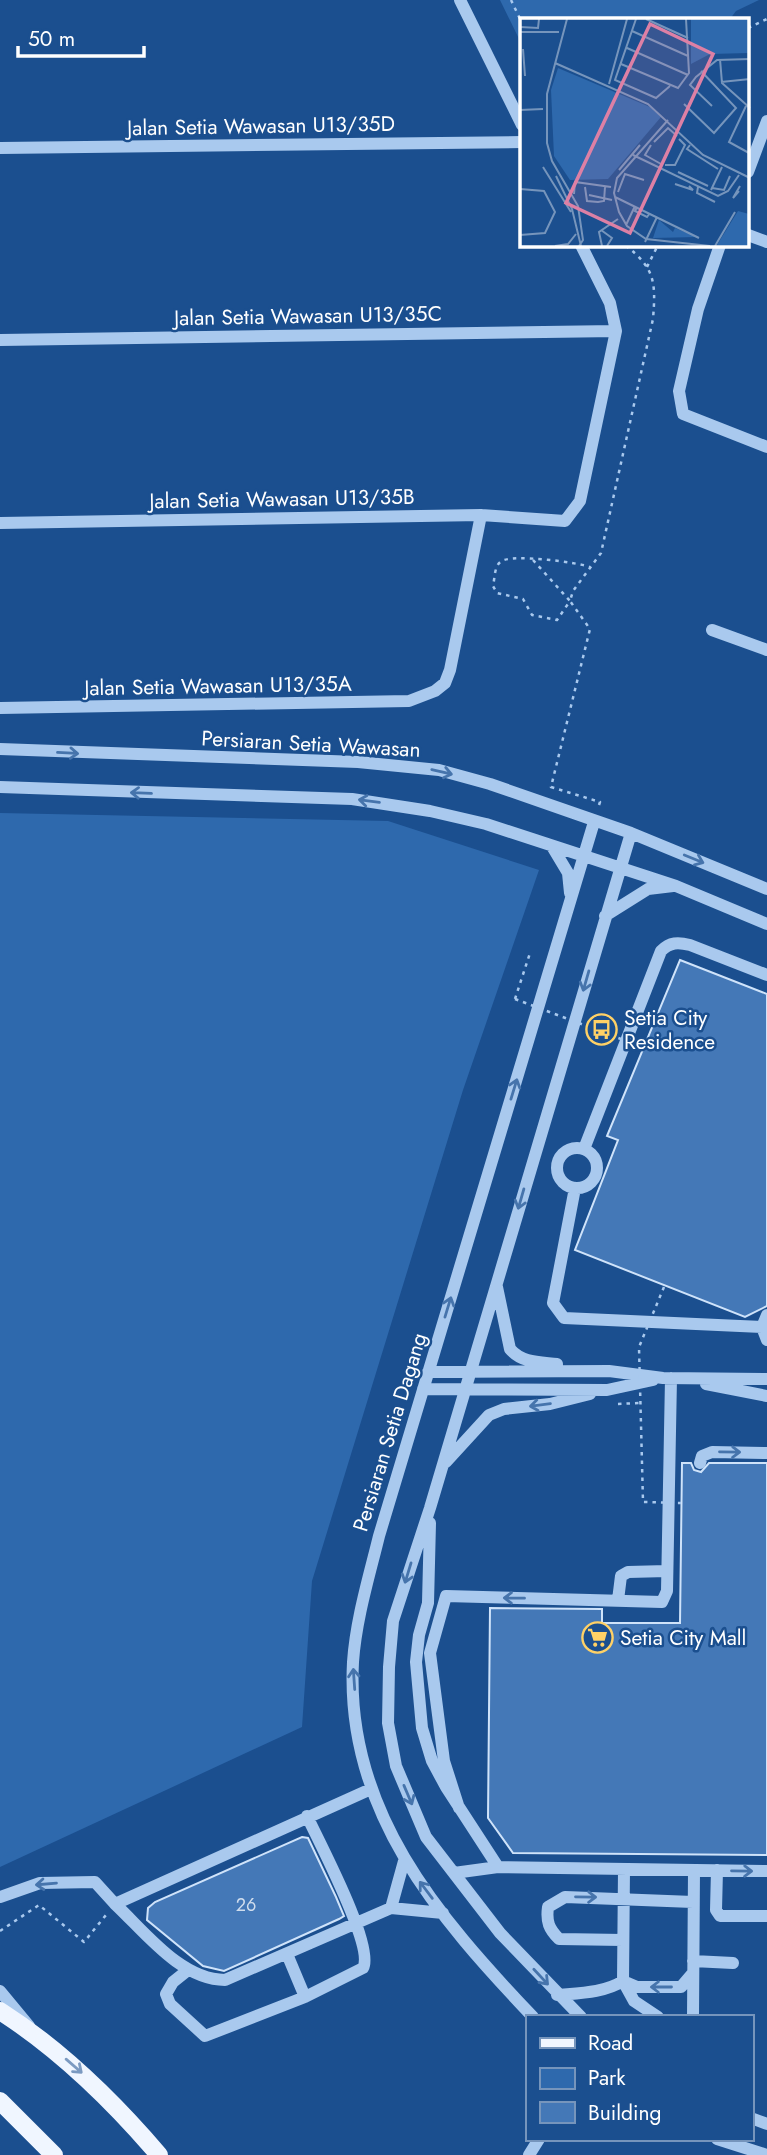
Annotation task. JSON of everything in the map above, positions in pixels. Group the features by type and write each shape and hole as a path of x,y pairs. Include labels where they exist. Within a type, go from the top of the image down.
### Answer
{"main road":[{"path":"0,2011 36,2034 87,2078 159,2155"},
{"path":"0,2101 54,2155"}],"street":[{"path":"460,0 520,121"},
{"path":"750,167 767,121"},
{"name":"Jalan Setia Wawasan U13/35D","path":"0,148 520,142"},
{"path":"750,236 767,242"},
{"path":"582,247 610,303 616,331"},
{"path":"719,247 698,309 679,391 679,403 683,414 698,422 767,447"},
{"name":"Jalan Setia Wawasan U13/35C","path":"0,340 616,331"},
{"name":"Jalan Setia Wawasan U13/35B","path":"0,523 481,515 565,521 580,501 616,331"},
{"name":"Jalan Setia Wawasan U13/35A","path":"0,708 322,705 409,701 435,691 445,683 450,670 481,515"},
{"path":"712,630 767,650"},
{"name":"Persiaran Setia Wawasan","path":"0,750 406,766 490,784 631,833 767,889"},
{"path":"0,787 352,799 430,811 486,824 676,886 767,924"},
{"name":"Persiaran Setia Dagang","path":"531,2015 473,1953 404,1861 370,1789 357,1729 353,1662 361,1608 379,1536 594,822"},
{"path":"578,2015 500,1933 426,1837 396,1766 388,1723 393,1621 443,1466 631,833"},
{"path":"553,848 568,873 570,900"},
{"path":"605,916 648,889 676,886"},
{"path":"584,1149 661,951 668,944 679,942 690,945 767,975"},
{"path":"584,1149 594,1156 596,1175 588,1185 575,1188 563,1182 557,1163 565,1152 584,1149"},
{"path":"575,1188 553,1303 564,1318 764,1321 767,1340"},
{"path":"497,1284 510,1349 517,1357 528,1361 667,1378 767,1396"},
{"path":"443,1466 489,1415 504,1409 550,1404 667,1378 762,1379 767,1367"},
{"path":"428,1372 602,1371"},
{"path":"460,1808 444,1761 430,1653 446,1596 662,1602 667,1591 667,1378"},
{"path":"423,1389 607,1390"},
{"path":"700,1463 702,1456 712,1452 767,1452"},
{"path":"430,1508 428,1603 419,1635 417,1699 432,1761 498,1867"},
{"path":"618,1600 621,1576 628,1572 667,1571"},
{"path":"115,1904 370,1789"},
{"path":"188,1970 173,1982 166,1994 170,2004 205,2036 306,1997 363,1968 367,1957 357,1924 307,1816"},
{"path":"391,1908 404,1861"},
{"path":"454,1873 498,1867 767,1871"},
{"path":"624,1869 623,1981 635,2001 654,2015"},
{"path":"693,2015 694,1870"},
{"path":"717,1870 716,1910 720,1916 767,1916"},
{"path":"0,1897 40,1883 95,1882 115,1904 188,1970 213,1980 225,1980 391,1908 443,1913"},
{"path":"623,1940 559,1939 551,1931 546,1919 548,1907 565,1897 694,1902"},
{"path":"287,1954 306,1997"},
{"path":"693,1967 733,1963"},
{"path":"557,1995 590,1992 623,1981 637,1987 681,1987 693,1967"},
{"path":"0,1991 36,2034"},
{"path":"723,2141 767,2155"}],"path":[{"path":"511,0 520,19"},
{"path":"750,28 767,19"},
{"path":"590,567 503,559 497,565 493,586 497,593 523,599 532,615 550,621 557,620 570,601 572,591 601,553 653,318 655,295 652,273 627,247"},
{"path":"647,267 657,247"},
{"path":"533,560 570,601 590,629 551,787 600,802 594,822"},
{"path":"530,953 514,999 645,1048"},
{"path":"664,1286 639,1347 643,1503 681,1503"},
{"path":"612,1404 639,1403"},
{"path":"0,1931 39,1905 83,1942 115,1904"}],"green space":[{"path":"500,0 759,0 736,11 731,18 520,18 520,41"},
{"path":"0,813 388,821 539,870 463,1090 312,1581 302,1727 0,1867"}],"building":[{"path":"680,960 767,994 767,1306 745,1317 575,1250 618,1140 607,1136"},
{"path":"682,1463 691,1463 694,1470 701,1472 709,1463 767,1463 767,1855 513,1853 488,1818 490,1608 602,1609 602,1623 680,1623"},
{"path":"302,1837 308,1838 336,1897 344,1916 339,1919 224,1971 203,1966 147,1920 148,1908 155,1902"}],"place":[{"name":"Setia City Residence","path":"601,1030"},
{"name":"Setia City Mall","path":"597,1638"}]}
